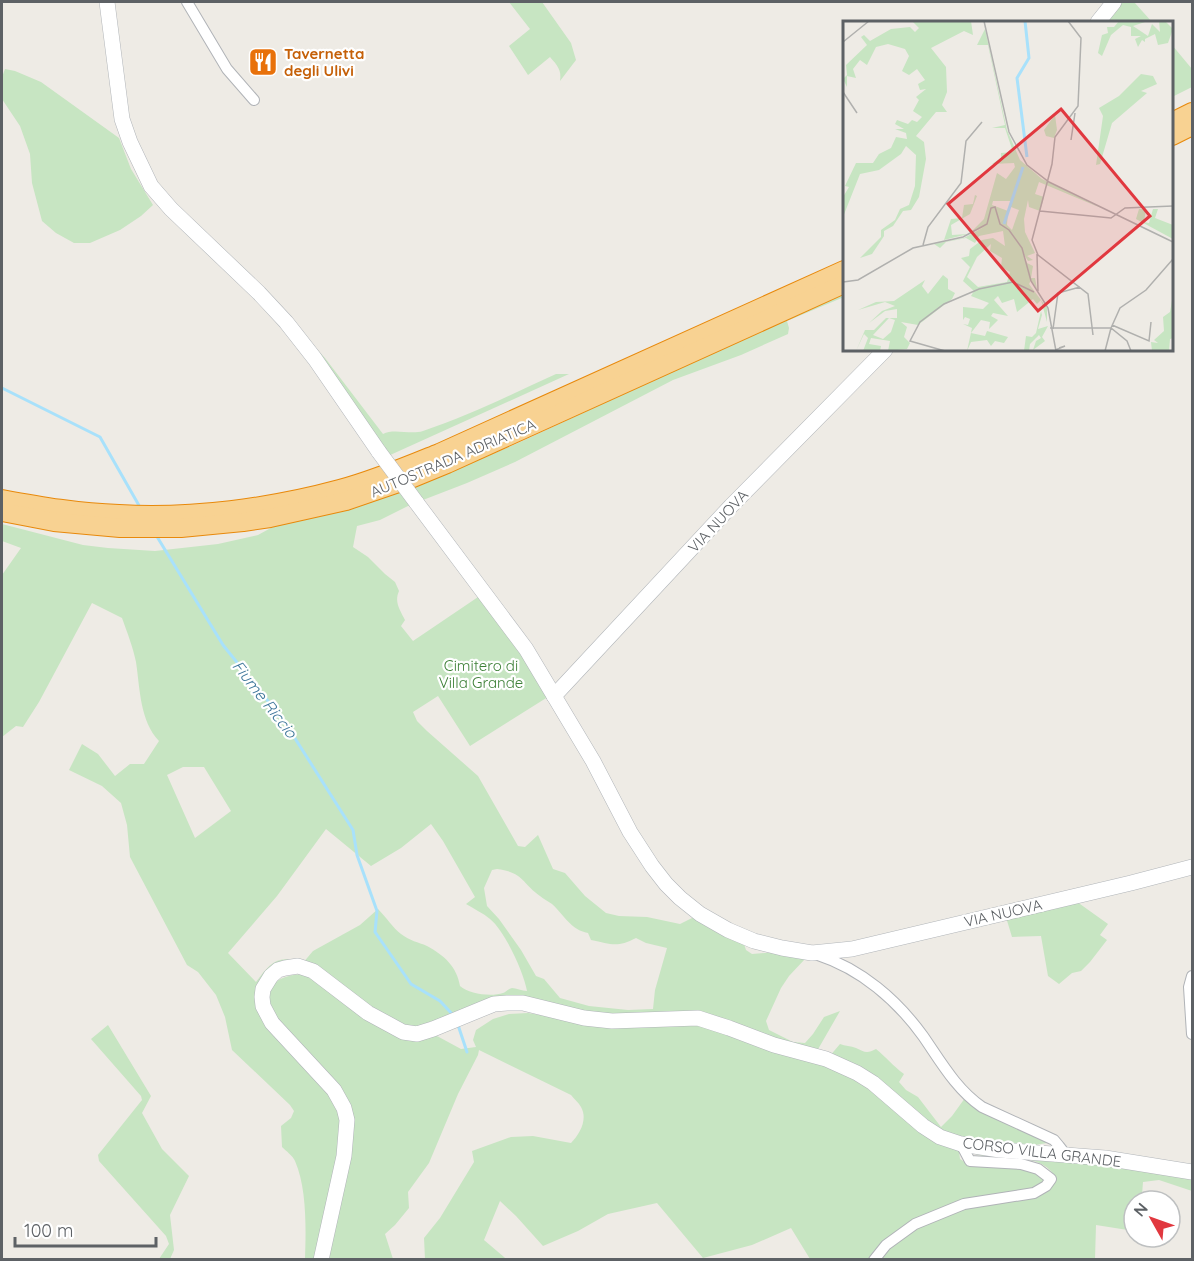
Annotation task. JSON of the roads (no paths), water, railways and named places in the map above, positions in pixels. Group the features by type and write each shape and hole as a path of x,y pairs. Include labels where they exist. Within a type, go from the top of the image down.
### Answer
{"highway":[{"path":"1173,122 1192,112"},
{"path":"1173,136 1192,126"},
{"name":"AUTOSTRADA ADRIATICA","path":"2,512 54,522 120,528 181,528 270,518 439,453 843,270"},
{"name":"AUTOSTRADA ADRIATICA","path":"2,499 55,508 120,514 181,514 309,502 346,501 447,464 843,284"}],"street":[{"name":"VIA NUOVA","path":"107,2 122,118 130,142 151,186 171,209 260,293 315,359 379,452 526,649 593,761 630,832 652,866 680,898 700,914 728,930 746,938 834,960 856,972 891,1000 921,1033 950,1075 973,1101 1054,1140 1066,1155"},
{"path":"187,2 227,69 254,100"},
{"path":"1099,21 1114,2"},
{"name":"VIA NUOVA","path":"554,696 731,506 884,351"},
{"name":"VIA NUOVA","path":"812,953 852,949 1192,867"},
{"name":"CORSO VILLA GRANDE","path":"321,1260 344,1156 346,1114 334,1090 272,1023 263,1006 262,996 266,982 278,970 298,966 313,971 368,1013 404,1032 417,1034 494,1004 507,1003 523,1003 584,1018 612,1021 698,1018 774,1045 826,1059 847,1068 873,1083 923,1126 940,1137 961,1144 1000,1150 1105,1158 1192,1172"},
{"path":"1192,976 1189,994 1192,1034"},
{"path":"874,1260 886,1245 915,1224 964,1204 1034,1192 1046,1186 1051,1179 1038,1170 1021,1164 969,1161 961,1144"}],"waterway":[{"name":"Fiume Riccio","path":"2,388 100,437 141,509"},
{"name":"Fiume Riccio","path":"156,535 223,645 284,721 353,830 357,855 377,911 375,932 411,984 440,1001 454,1016"},
{"name":"Fiume Riccio","path":"458,1025 467,1052"}],"place":[{"name":"Tavernetta degli Ulivi","path":"263,62"}],"park label":[{"name":"Cimitero di Villa Grande","path":"481,674"}]}
